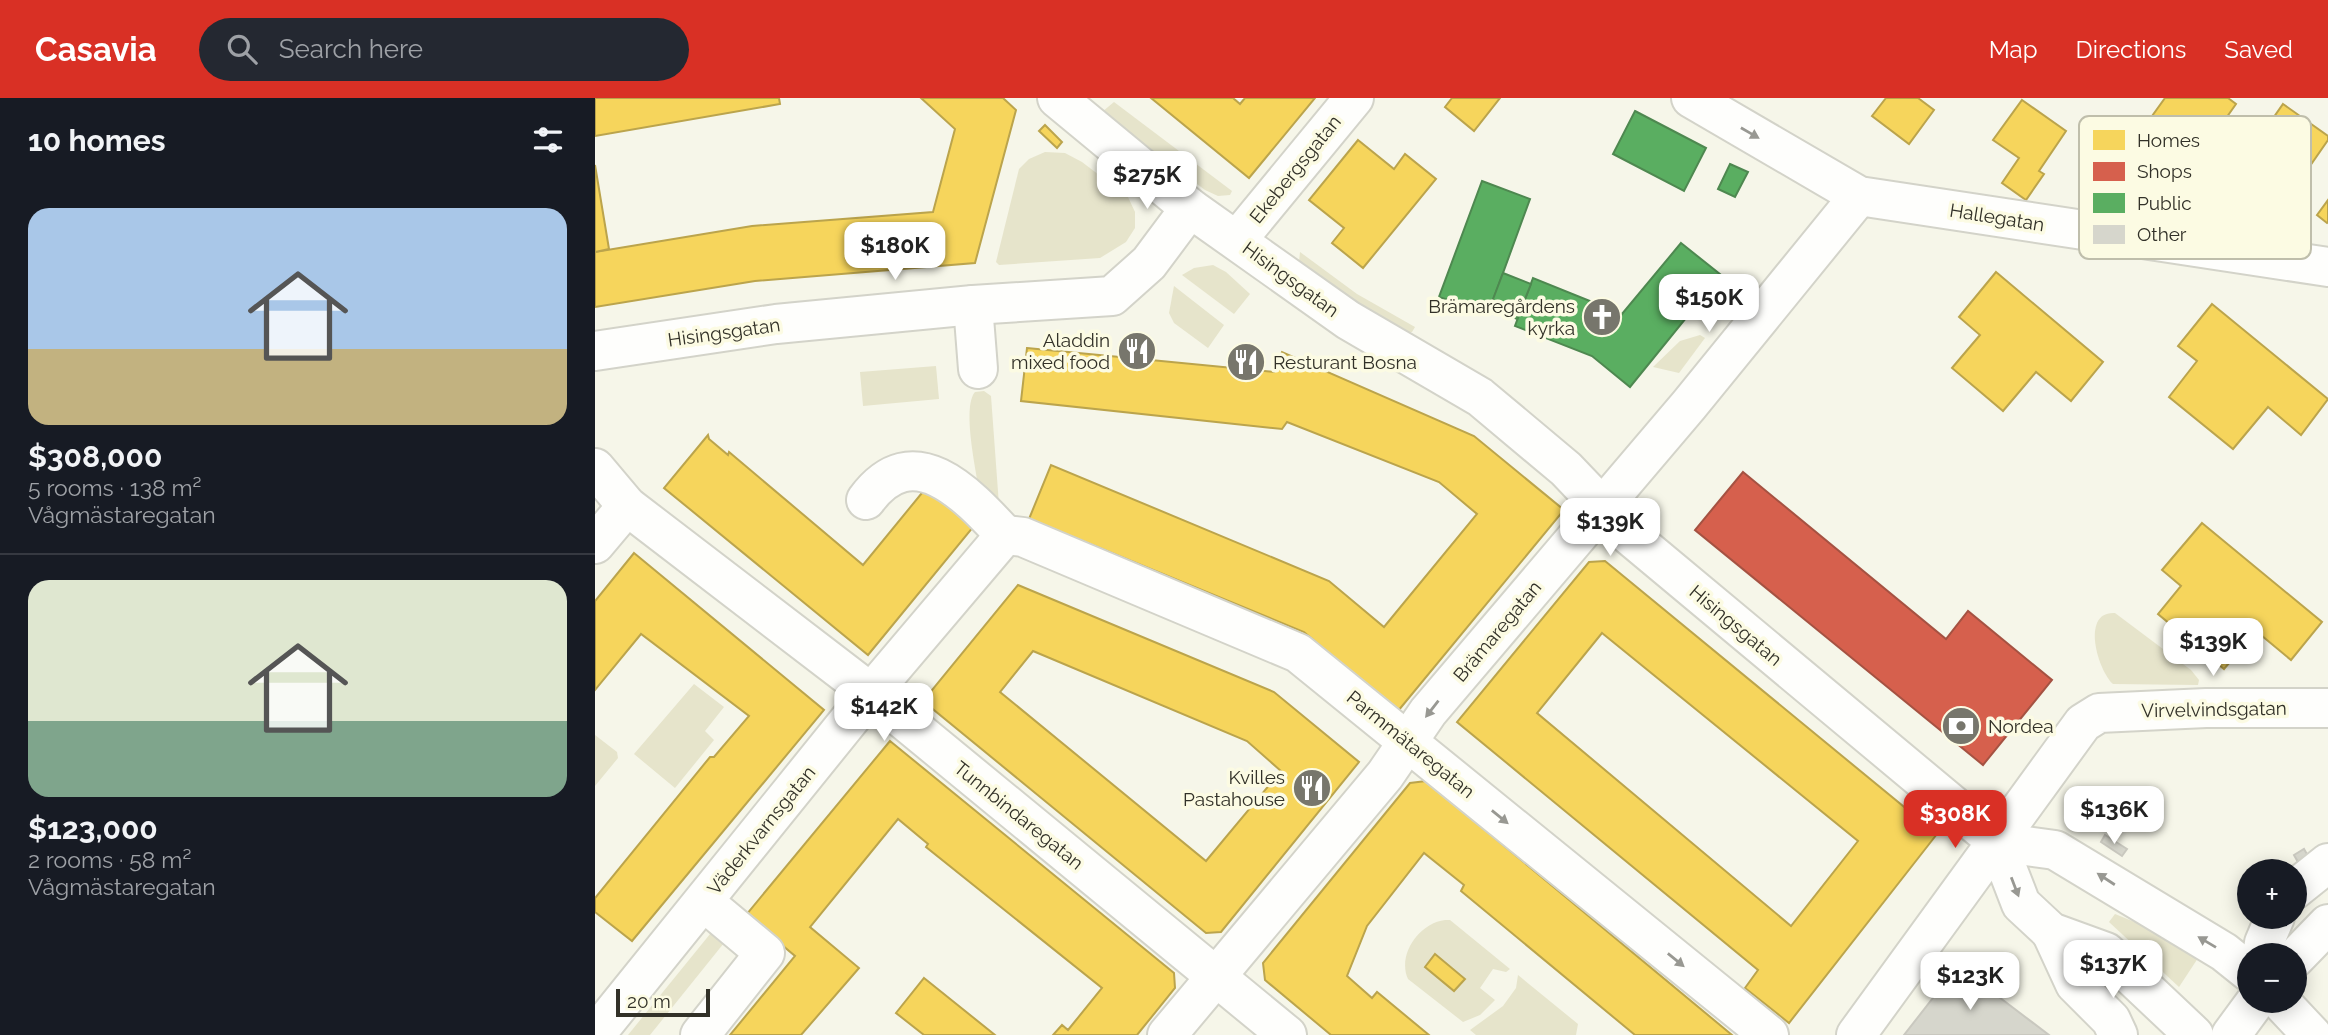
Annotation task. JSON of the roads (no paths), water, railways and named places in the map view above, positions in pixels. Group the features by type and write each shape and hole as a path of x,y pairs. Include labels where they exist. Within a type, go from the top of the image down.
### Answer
{"street":[{"name":"Hisingsgatan","path":"1057,98 1190,208 1347,320 1480,397 1566,469 1630,536 1997,842"},
{"name":"Ekebergsgatan","path":"1237,240 1354,98"},
{"name":"Hallegatan","path":"1691,98 1859,196 2079,229"},
{"name":"Brämaregatan","path":"1167,1035 1385,775 1428,712 1689,405 1859,196"},
{"name":"Hisingsgatan","path":"595,351 776,324 973,304 1112,296 1149,263 1190,208"},
{"name":"Hallegatan","path":"2275,259 2328,267"},
{"path":"973,304 978,369"},
{"name":"Tunnbindaregatan","path":"595,468 627,506 871,694 1287,1035"},
{"path":"866,500 886,477 902,470 922,470 972,501 1005,535"},
{"path":"595,544 627,506"},
{"name":"Väderkvarnsgatan","path":"595,1035 871,694 1005,535"},
{"name":"Parmmätaregatan","path":"1005,535 1023,537 1298,653 1769,1035"},
{"name":"Virvelvindsgatan","path":"1997,842 2081,750 2083,723 2099,713 2206,708 2328,708"},
{"path":"1997,842 2021,904 2051,932 2075,984 2111,1020 2118,1035"},
{"path":"1997,842 2055,850 2237,962"},
{"path":"1856,1035 1997,842"},
{"path":"2307,880 2328,863"},
{"path":"700,1035 765,953 704,902"},
{"path":"2307,946 2328,924"},
{"path":"2051,932 2106,952 2195,1035"},
{"path":"2231,1035 2247,1013"},
{"path":"2291,1013 2312,1035"}],"place":[{"name":"Brämaregårdens kyrka","path":"1602,317"},
{"name":"Aladdin mixed food","path":"1137,351"},
{"name":"Resturant Bosna","path":"1246,362"},
{"name":"Nordea","path":"1961,726"},
{"name":"Kvilles Pastahouse","path":"1312,788"}]}
